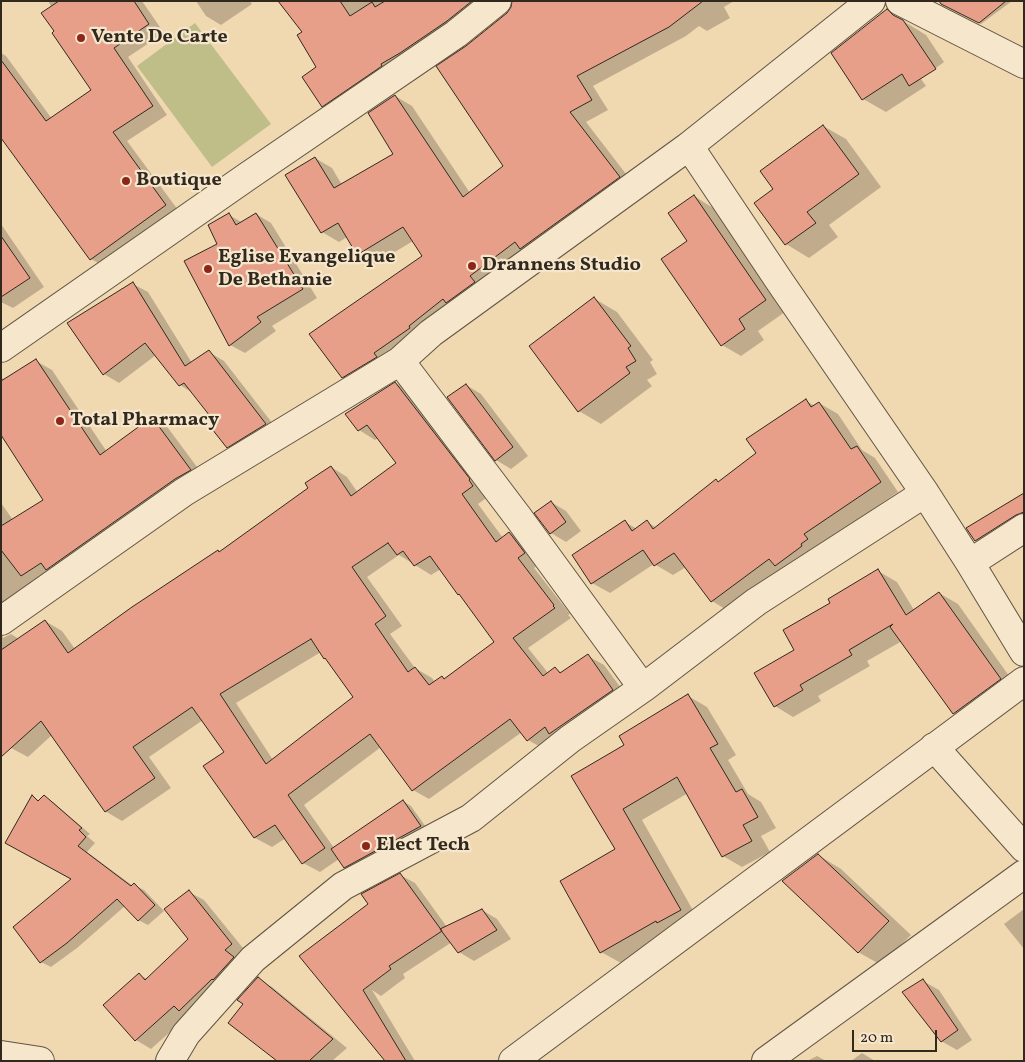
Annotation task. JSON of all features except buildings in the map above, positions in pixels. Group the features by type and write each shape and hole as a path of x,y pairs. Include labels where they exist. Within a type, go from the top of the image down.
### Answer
{"street":[{"path":"1,348 456,34 497,1"},
{"path":"1,621 184,492 400,361 430,333 690,146 870,1"},
{"path":"900,1 1024,64"},
{"path":"690,146 780,282 925,493 1024,652"},
{"path":"400,361 518,517 643,688"},
{"path":"170,1061 186,1034 253,959 343,886 471,818 570,739 643,688 756,602 925,493"},
{"path":"970,563 1024,528"},
{"path":"513,1061 1024,681"},
{"path":"934,747 1024,848"},
{"path":"766,1061 1024,874"},
{"path":"1,1055 40,1061"}],"shaded area":[{"path":"195,23 271,124 212,167 137,66"}],"place":[{"name":"Vente De Carte","path":"81,38"},
{"name":"Boutique","path":"126,181"},
{"name":"Drannens Studio","path":"472,266"},
{"name":"Eglise Evangelique De Bethanie","path":"208,269"},
{"name":"Total Pharmacy","path":"60,421"},
{"name":"Elect Tech","path":"366,846"}]}
